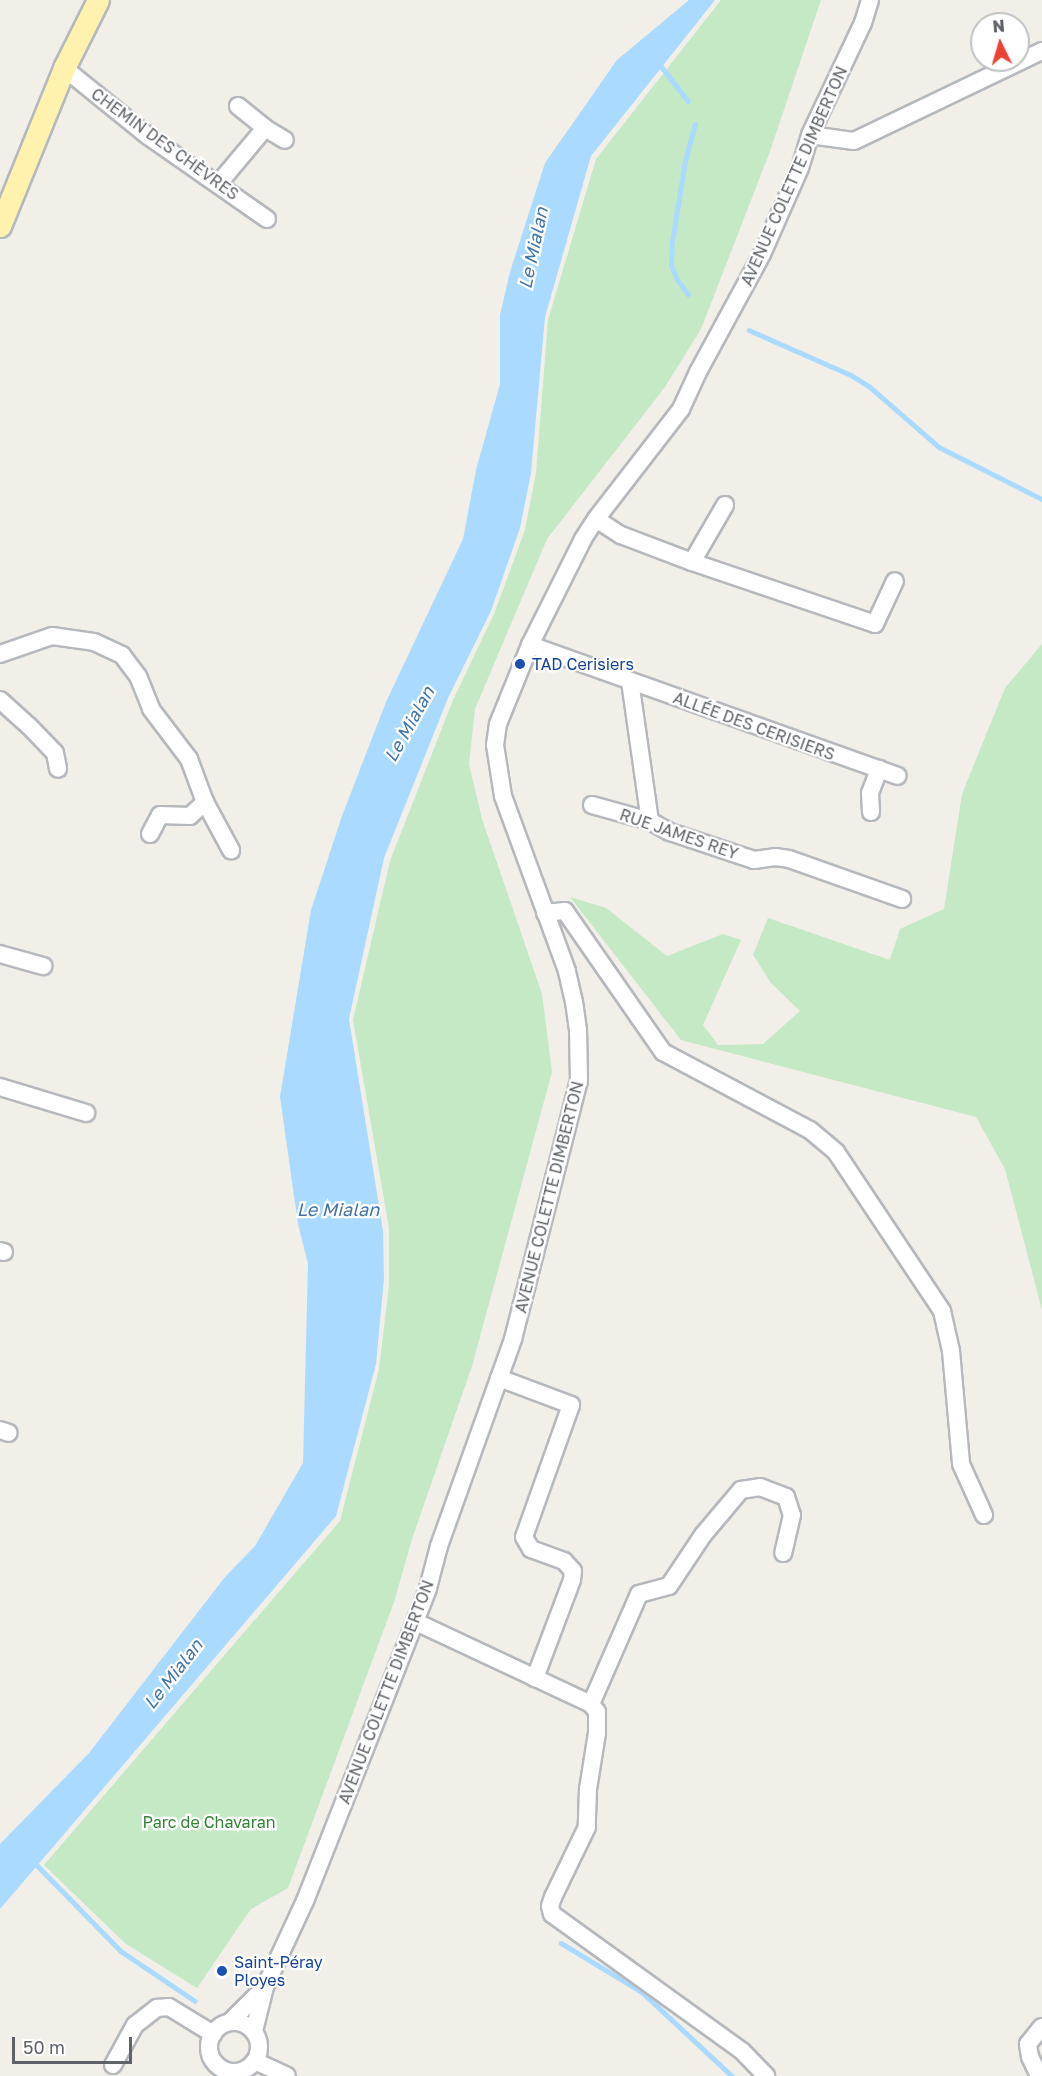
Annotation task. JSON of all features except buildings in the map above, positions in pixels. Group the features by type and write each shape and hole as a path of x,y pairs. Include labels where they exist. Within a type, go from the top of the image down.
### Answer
{"main road":[{"path":"0,226 64,69 98,0"}],"street":[{"name":"AVENUE COLETTE DIMBERTON","path":"255,2061 260,2046 254,2031 265,1986 305,1901 416,1622 439,1546 513,1340 579,1081 578,1030 567,971 503,796 495,745 505,705 530,645 596,519 681,409 698,372 762,254 800,168 810,135 863,23 870,0"},
{"path":"810,135 854,141 1042,51"},
{"name":"CHEMIN DES CHÈVRES","path":"64,69 148,136 219,183 267,219"},
{"path":"238,106 265,128 285,140"},
{"path":"219,183 265,128"},
{"path":"692,562 725,505"},
{"path":"596,519 621,535 692,562 875,624 895,581"},
{"path":"0,654 52,636 94,642 122,655 138,676 151,709 189,759 205,802 231,850"},
{"name":"ALLÉE DES CERISIERS","path":"530,645 897,776"},
{"path":"630,681 650,821"},
{"path":"0,700 54,753 58,769"},
{"path":"871,812 870,793 879,769"},
{"path":"150,834 160,815 190,816 205,802"},
{"name":"RUE JAMES REY","path":"592,805 650,821 670,832 754,860 775,856 789,859 902,898"},
{"path":"545,913 565,911 663,1052 810,1130 837,1152 942,1311 951,1351 961,1464 984,1515"},
{"path":"0,954 43,966"},
{"path":"0,1087 86,1113"},
{"path":"499,1378 571,1405 524,1537 531,1549 564,1561 573,1571 572,1580 535,1678"},
{"path":"591,1704 639,1594 669,1586 704,1535 741,1490 760,1487 786,1497 792,1515 783,1553"},
{"path":"416,1622 591,1704 597,1712 597,1722 588,1789 587,1827 553,1897 550,1906 552,1914 742,2051 766,2076"},
{"name":"AVENUE COLETTE DIMBERTON","path":"213,2034 220,2026 230,2022 265,1986"},
{"path":"113,2065 135,2025 157,2008 169,2007 213,2034 209,2050 217,2070 240,2074 255,2061 287,2076"},
{"path":"230,2022 239,2022 254,2031"},
{"path":"1040,2076 1030,2056 1028,2044 1042,2026"}],"green space":[{"name":"Parc de Chavaran","path":"721,0 821,0 769,154 701,329 665,387 547,539 475,709 469,764 482,819 542,994 552,1072 472,1366 412,1539 394,1602 288,1888 251,1909 197,1988 126,1944 44,1865 340,1521 379,1369 389,1285 389,1228 353,1020 390,861 453,700 494,614 525,530 536,473 548,320 596,159"},
{"path":"1042,644 1042,1310 1005,1169 976,1117 681,1040 570,897 606,908 667,956 723,934 741,940 703,1025 718,1045 763,1044 800,1011 771,983 753,955 768,918 890,960 900,929 944,909 962,794 1005,688"}],"water":[{"name":"Le Mialan","path":"689,0 715,0 591,156 545,317 531,473 520,528 491,611 448,698 384,858 349,1019 383,1231 384,1278 376,1364 336,1516 0,1909 0,1844 89,1753 225,1577 255,1546 303,1463 308,1264 298,1224 280,1097 311,910 342,816 386,702 463,539 476,470 500,384 500,315 510,272 545,163 617,60"}],"waterway":[{"path":"658,62 688,101"},
{"path":"688,295 677,280 671,265 672,242 685,161 695,124"},
{"path":"749,330 851,375 870,387 939,447 1042,499"},
{"path":"34,1862 121,1951 195,2001"},
{"path":"561,1943 642,1992 732,2076"}],"place":[{"name":"TAD Cerisiers","path":"520,664"},
{"name":"Saint-Péray Ployes","path":"222,1971"}]}
